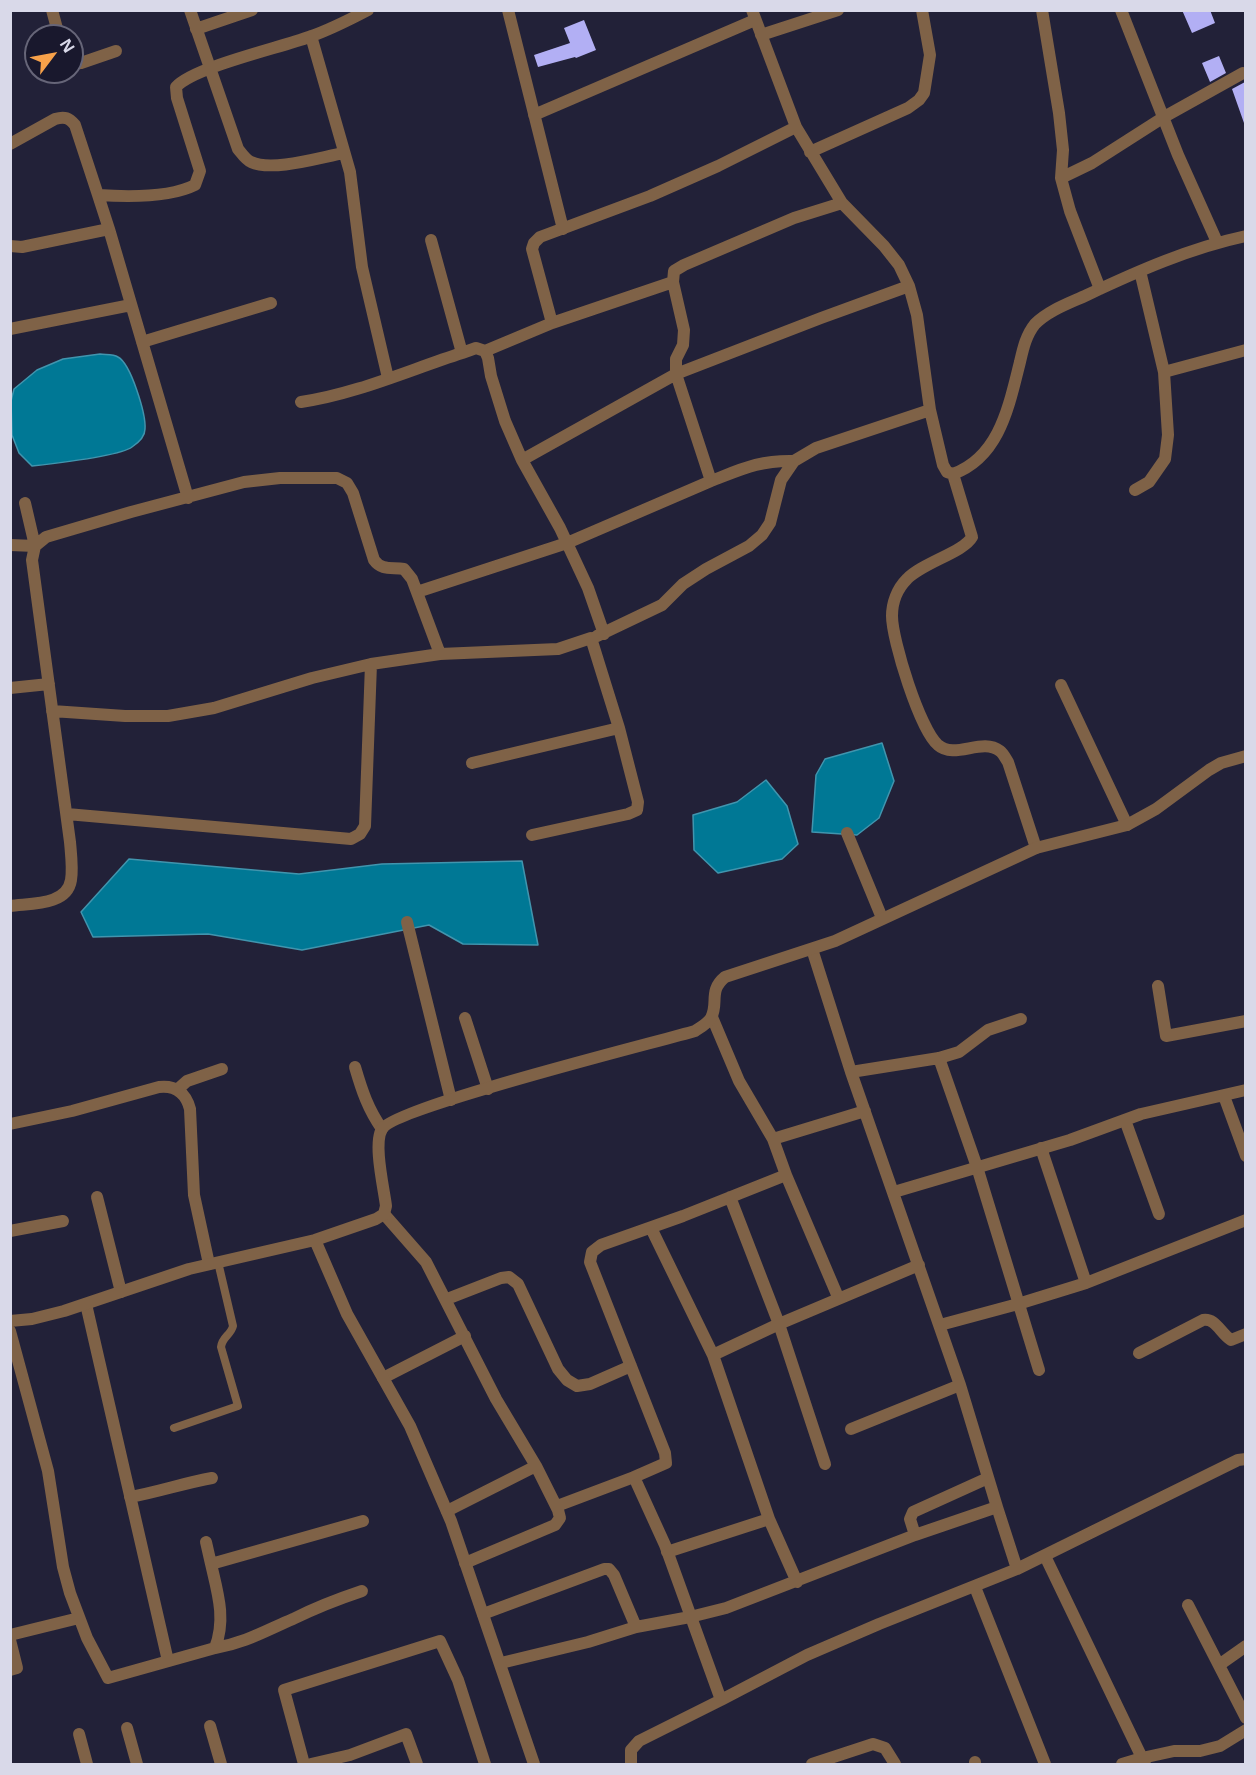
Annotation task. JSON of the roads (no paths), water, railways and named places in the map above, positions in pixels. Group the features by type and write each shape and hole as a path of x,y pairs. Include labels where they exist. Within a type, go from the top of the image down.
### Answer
{"street":[{"path":"190,10 238,149 248,161 262,165 284,164 344,153"},
{"path":"196,29 252,10"},
{"path":"98,195 122,197 183,191 195,185 200,171 177,98 176,87 188,77 311,36 368,10"},
{"path":"508,10 563,229"},
{"path":"761,35 838,10"},
{"path":"810,152 908,108 919,100 924,93 930,55 922,10"},
{"path":"1042,10 1059,113 1063,150 1061,178 1070,211 1100,289"},
{"path":"1121,10 1178,155 1217,242"},
{"path":"534,115 753,15 796,127 810,152 842,203 884,246 899,265 909,286 917,315 930,410 943,465 946,472 953,474 977,461 996,438 1010,403 1026,339 1036,324 1054,310 1140,271 1217,242 1245,236"},
{"path":"311,36 350,172 362,267 388,378"},
{"path":"84,62 116,51"},
{"path":"1061,178 1092,163 1164,117 1243,73"},
{"path":"10,144 55,119 63,117 70,119 75,125 109,229 188,498"},
{"path":"552,322 532,249 540,237 650,196 718,166 796,127"},
{"path":"711,481 676,374 676,359 683,345 684,330 673,282 674,271 794,218 842,203"},
{"path":"10,246 22,247 109,229"},
{"path":"431,240 462,353"},
{"path":"1135,490 1149,482 1165,459 1168,435 1164,372 1140,271"},
{"path":"301,402 323,399 476,348 485,351 552,322 673,282"},
{"path":"522,460 676,374 909,286"},
{"path":"142,342 271,303"},
{"path":"10,329 131,305"},
{"path":"1164,372 1245,350"},
{"path":"485,351 505,421 522,460 567,543 588,588 604,634"},
{"path":"52,711 124,716 168,716 214,708 312,678 371,664 440,654 558,649 604,634 662,604 683,584 748,546 762,535 770,523 781,480 794,461 816,448 930,410"},
{"path":"417,592 567,543 752,465 772,460 794,461"},
{"path":"953,474 972,537 966,544 925,565 908,578 897,592 892,614 893,631 912,696 931,737 943,749 989,747 1000,751 1008,762 1036,848"},
{"path":"10,545 35,546 46,537 244,482 280,478 337,478 347,483 353,493 374,561 378,566 384,568 404,569 412,579 440,654"},
{"path":"10,906 55,900 64,894 71,882 67,814 32,560 35,546 25,503"},
{"path":"532,836 637,810 638,802 619,728 591,638"},
{"path":"67,814 351,839 360,834 365,826 371,664"},
{"path":"10,688 49,684"},
{"path":"1061,685 1126,825"},
{"path":"472,763 619,728"},
{"path":"838,1297 772,1139 739,1081 712,1017 714,993 718,983 725,977 835,941 1036,848 1126,825 1156,809 1209,770 1245,756"},
{"path":"847,833 882,918"},
{"path":"407,922 451,1100"},
{"path":"812,949 851,1072 960,1385 1017,1569"},
{"path":"1158,986 1166,1036 1245,1021"},
{"path":"10,1321 48,1316 213,1263 315,1240 376,1219 384,1214 386,1206 378,1140 382,1129 389,1122 451,1100 610,1053 695,1031 712,1017"},
{"path":"465,1018 488,1089"},
{"path":"851,1072 939,1058 959,1052 988,1030 1021,1019"},
{"path":"939,1058 977,1167 1039,1371"},
{"path":"356,1068 370,1111 382,1129"},
{"path":"177,1089 187,1081 222,1069"},
{"path":"10,1124 72,1111 159,1087 177,1089 185,1097 190,1109 194,1195 213,1263"},
{"path":"894,1192 1041,1148 1141,1114 1245,1090"},
{"path":"1224,1096 1245,1156"},
{"path":"772,1139 865,1111"},
{"path":"1125,1120 1159,1214"},
{"path":"1041,1148 1086,1283"},
{"path":"556,1506 666,1463 665,1453 590,1262 592,1252 601,1245 786,1175"},
{"path":"97,1197 121,1292"},
{"path":"730,1197 779,1324 825,1464"},
{"path":"384,1214 426,1262 447,1299 496,1399 536,1466 560,1518 555,1525 465,1563"},
{"path":"940,1325 1086,1283 1245,1220"},
{"path":"10,1231 63,1221"},
{"path":"651,1228 712,1356 769,1519 797,1582"},
{"path":"315,1240 347,1314 410,1426 447,1511 534,1764"},
{"path":"712,1356 838,1297 919,1265"},
{"path":"447,1299 509,1277 518,1284 558,1369 567,1380 577,1386 590,1384 631,1366"},
{"path":"86,1304 168,1661"},
{"path":"1139,1353 1208,1319 1231,1340 1245,1335"},
{"path":"10,1331 48,1471 63,1567 79,1618 108,1678 242,1642 324,1604 362,1591"},
{"path":"383,1378 465,1336"},
{"path":"850,1429 960,1385"},
{"path":"631,1764 631,1750 639,1741 807,1655 1017,1569 1238,1460 1245,1459"},
{"path":"447,1511 536,1466"},
{"path":"634,1477 667,1552 721,1700"},
{"path":"130,1497 212,1478"},
{"path":"915,1535 910,1519 913,1512 988,1478"},
{"path":"501,1663 588,1642 636,1627 726,1608 915,1535 997,1507"},
{"path":"667,1552 769,1519"},
{"path":"211,1564 363,1521"},
{"path":"206,1542 221,1610 220,1633 215,1648"},
{"path":"1044,1556 1143,1761"},
{"path":"483,1614 609,1569 614,1575 636,1627"},
{"path":"975,1587 1045,1764"},
{"path":"1188,1605 1245,1718"},
{"path":"10,1635 79,1618"},
{"path":"10,1640 17,1668 10,1670"},
{"path":"304,1764 284,1690 440,1641 458,1680 485,1764"},
{"path":"1219,1665 1245,1646"},
{"path":"210,1726 221,1764"},
{"path":"127,1728 137,1764"},
{"path":"1122,1764 1143,1761 1174,1751 1200,1751 1220,1746 1245,1730"},
{"path":"79,1734 87,1764"},
{"path":"311,1764 350,1755 406,1734 417,1764"},
{"path":"812,1764 873,1744 885,1748 895,1764"}],"lane":[{"path":"174,1428 238,1406 221,1347 223,1339 233,1326 213,1263"}],"water":[{"path":"100,354 118,357 123,361 133,379 145,422 145,432 139,442 114,453 32,466 19,453 12,435 11,401 14,389 37,370 63,359"},
{"path":"882,743 894,781 879,818 857,835 812,832 816,775 825,759"},
{"path":"766,780 787,806 798,844 782,859 718,873 694,850 693,815 737,802"},
{"path":"129,859 299,874 382,864 522,861 538,945 463,944 429,925 302,950 208,934 93,937 81,912"}]}
